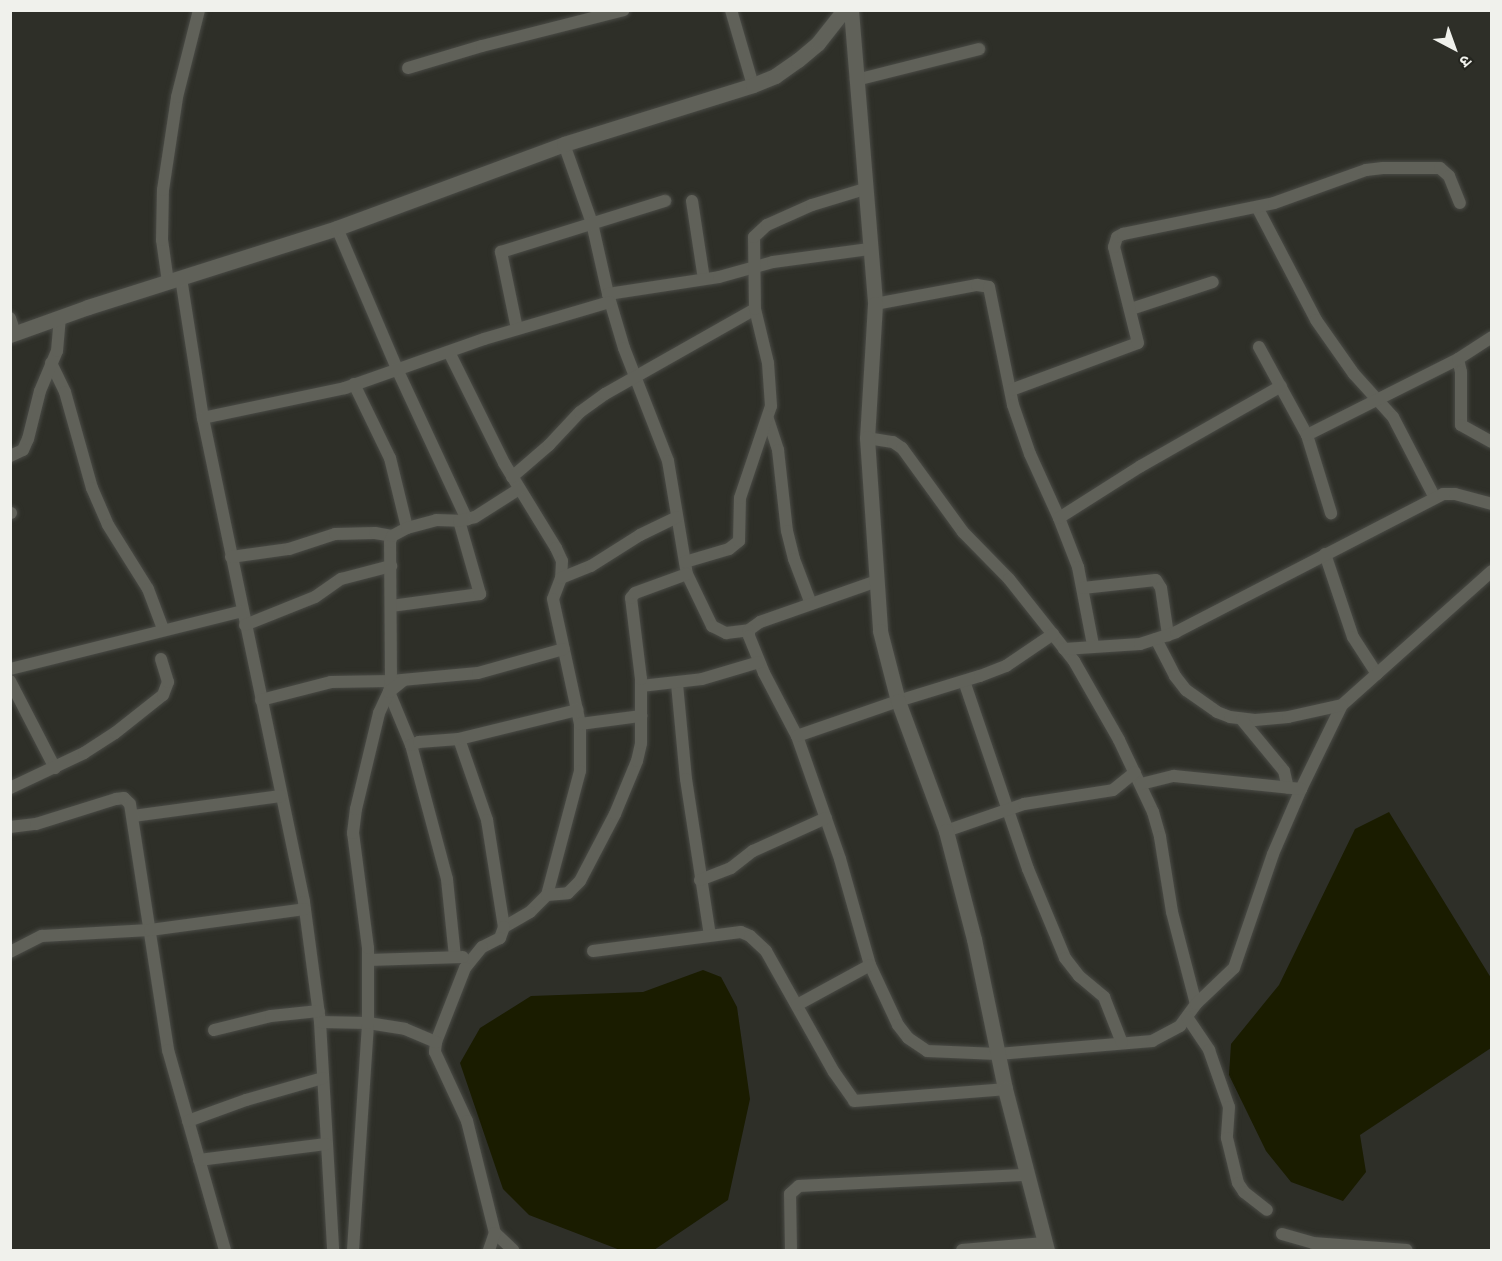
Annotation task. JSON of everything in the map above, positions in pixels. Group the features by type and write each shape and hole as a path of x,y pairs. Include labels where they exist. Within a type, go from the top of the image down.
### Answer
{"street":[{"path":"199,10 177,97 163,190 162,240 174,280 304,909 320,1017 333,1251"},
{"path":"408,68 482,46 624,10"},
{"path":"731,10 753,85"},
{"path":"10,318 13,334 337,228 564,144 753,85 775,76 798,60 818,43 844,10"},
{"path":"851,10 875,304 867,438 880,631 898,701 946,831 974,939 1005,1089 1046,1247 962,1251"},
{"path":"856,80 979,49"},
{"path":"564,144 592,223 609,298 634,376 668,461 686,568 712,626 726,633 749,630 760,622 877,581"},
{"path":"1011,390 1138,343 1114,247 1117,237 1158,225 1257,207 1287,199 1366,170 1433,166 1445,171 1461,203"},
{"path":"547,895 562,895 573,890 615,814 637,761 641,743 641,686 639,647 631,598 634,593 729,549 739,541 740,498 755,448 768,419 771,389 764,338 755,309 754,237 767,225 812,205 865,189"},
{"path":"517,329 501,252 665,201"},
{"path":"692,201 704,279"},
{"path":"1257,207 1316,320 1348,367 1393,417 1435,498"},
{"path":"337,228 463,520 480,594 391,606"},
{"path":"203,418 330,392 609,298 704,279 772,262 869,249"},
{"path":"1131,309 1213,282"},
{"path":"875,304 977,285 989,287 1020,428 1059,518 1083,588 1093,645"},
{"path":"512,477 549,445 580,412 634,376 755,309"},
{"path":"10,456 25,446 59,342 60,317"},
{"path":"1307,435 1458,359 1491,337"},
{"path":"1259,347 1307,435 1331,513"},
{"path":"449,352 512,477 562,561 561,578 553,598 580,724 580,771 547,895 530,912 504,927"},
{"path":"1458,359 1461,372 1461,425 1491,442"},
{"path":"51,363 65,392 92,488 108,525 148,589 164,629"},
{"path":"354,384 390,458 407,528"},
{"path":"1059,518 1141,466 1281,386"},
{"path":"768,419 777,450 790,540 811,604"},
{"path":"867,438 893,442 902,448 963,532 1009,579 1065,649 1119,740 1141,784 1160,837 1173,912 1196,1004"},
{"path":"231,557 289,549 335,534 375,532 392,536 407,528 436,520 463,520 485,512 519,489"},
{"path":"1065,649 1093,645 1140,644 1162,637 1287,576 1435,498 1449,493 1491,504"},
{"path":"561,578 591,566 640,535 677,517"},
{"path":"392,536 391,606 395,684 447,879 455,957"},
{"path":"1325,554 1353,637 1377,674"},
{"path":"245,625 315,597 341,579 391,566"},
{"path":"749,630 759,662 797,736 870,965 898,1024 918,1047 938,1052 998,1054 1152,1041 1180,1026 1196,1004 1234,968 1294,788 1342,705 1491,571"},
{"path":"1083,588 1156,580 1161,588 1162,637 1175,676 1186,690 1217,712 1242,720 1288,717 1342,705"},
{"path":"10,669 242,611"},
{"path":"797,736 1006,666 1053,634"},
{"path":"261,700 331,682 395,684 478,673 564,649"},
{"path":"10,788 55,768 100,743 163,695 167,690 168,682 161,659"},
{"path":"641,686 677,684 759,662"},
{"path":"10,681 55,768"},
{"path":"964,681 1006,809 1065,958 1079,976 1104,997 1122,1042"},
{"path":"353,1251 368,1023 368,960 353,833 356,808 372,741 395,684"},
{"path":"677,684 686,779 710,935"},
{"path":"411,745 419,742 459,739 577,710"},
{"path":"580,724 641,716"},
{"path":"1242,720 1284,771 1294,788"},
{"path":"459,739 487,820 504,927 500,938 482,947 472,957 436,1042 438,1061 467,1121 495,1233 513,1251"},
{"path":"946,831 1006,809 1040,800 1113,789 1135,772"},
{"path":"1141,784 1174,776 1294,788"},
{"path":"133,816 281,796"},
{"path":"10,827 36,824 117,798 127,800 133,816 168,1050 225,1251"},
{"path":"700,880 731,868 753,851 825,818"},
{"path":"10,952 42,936 150,930 304,909"},
{"path":"593,951 741,932 760,943 854,1101 1005,1089"},
{"path":"368,960 472,957"},
{"path":"797,1005 870,965"},
{"path":"214,1030 271,1016 320,1017 405,1029 436,1042"},
{"path":"1187,1017 1209,1050 1228,1107 1227,1138 1238,1183 1251,1199 1267,1210"},
{"path":"188,1121 246,1100 323,1078"},
{"path":"199,1160 326,1144"},
{"path":"791,1251 790,1194 799,1186 1027,1175"},
{"path":"489,1251 495,1233"},
{"path":"1282,1234 1342,1248 1407,1250"}],"shaded area":[{"path":"1389,812 1491,978 1491,1048 1360,1135 1366,1172 1343,1201 1291,1182 1266,1151 1229,1075 1231,1044 1279,985 1355,829"},
{"path":"703,970 721,977 737,1007 750,1099 728,1200 654,1250 620,1250 529,1215 503,1189 460,1063 480,1028 531,996 643,992"}]}
